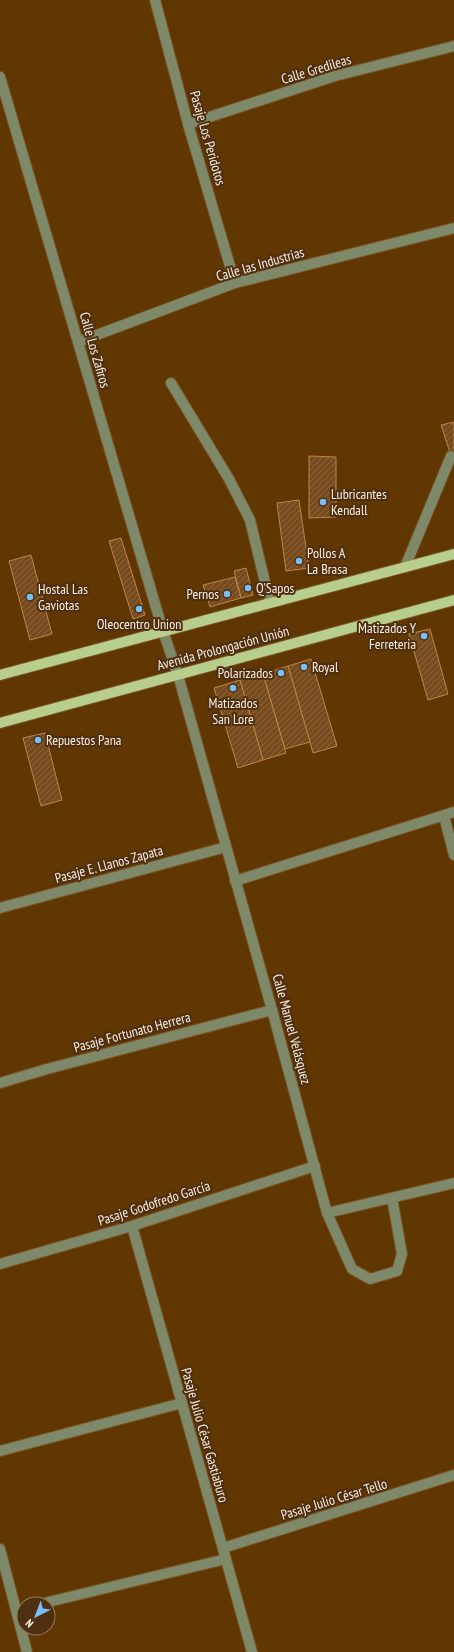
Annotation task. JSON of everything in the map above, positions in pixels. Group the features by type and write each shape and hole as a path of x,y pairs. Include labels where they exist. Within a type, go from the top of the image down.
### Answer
{"main road":[{"path":"0,675 454,554"},
{"name":"Avenida Prolongación Unión","path":"0,723 454,600"}],"street":[{"name":"Pasaje Los Peridotos","path":"155,0 188,124 235,283"},
{"name":"Calle Gredileas","path":"188,124 335,76 454,46"},
{"name":"Calle Los Zafiros","path":"0,77 163,631 178,674"},
{"name":"Calle las Industrias","path":"78,342 235,283 454,228"},
{"path":"171,383 229,479 250,520 270,603"},
{"path":"405,567 451,456"},
{"name":"Calle Manuel Velásquez","path":"178,674 327,1213 352,1269 370,1279 397,1271 402,1254 392,1198"},
{"path":"236,881 454,812"},
{"path":"444,816 454,856"},
{"name":"Pasaje E. Llanos Zapata","path":"0,908 226,847"},
{"name":"Pasaje Fortunato Herrera","path":"0,1083 46,1069 272,1010"},
{"name":"Pasaje Godofredo García","path":"0,1264 132,1226 315,1166"},
{"path":"327,1213 454,1183"},
{"name":"Pasaje Julio César Gastiaburo","path":"132,1226 252,1652"},
{"path":"0,1451 182,1403"},
{"name":"Pasaje Julio César Tello","path":"223,1548 454,1475"},
{"path":"0,1549 4,1577 16,1601"},
{"path":"56,1600 226,1560"},
{"path":"24,1636 27,1652"}],"building":[{"path":"454,422 454,465 441,425"},
{"path":"309,456 336,457 336,517 309,518"},
{"path":"299,500 309,568 286,571 277,503"},
{"path":"121,538 145,615 133,619 109,541"},
{"name":"Hostal Las Gaviotas","path":"31,555 52,634 30,640 9,561"},
{"path":"246,568 253,595 241,598 234,571"},
{"path":"235,577 241,598 210,607 203,585"},
{"path":"430,629 448,694 428,700 409,634"},
{"path":"311,659 337,746 313,753 288,666"},
{"path":"288,666 310,742 285,749 263,674"},
{"path":"263,674 286,753 263,760 240,680"},
{"path":"240,680 263,760 238,768 214,688"},
{"path":"45,733 62,800 41,806 23,738"}],"place":[{"name":"Lubricantes Kendall","path":"323,502"},
{"name":"Pollos A La Brasa","path":"299,561"},
{"name":"Q'Sapos","path":"248,588"},
{"name":"Pernos","path":"227,594"},
{"name":"Hostal Las Gaviotas","path":"30,597"},
{"name":"Oleocentro Union","path":"139,609"},
{"name":"Matizados Y Ferreteria","path":"424,636"},
{"name":"Royal","path":"304,667"},
{"name":"Polarizados","path":"281,673"},
{"name":"Matizados San Lore","path":"233,688"},
{"name":"Repuestos Pana","path":"38,740"}]}
